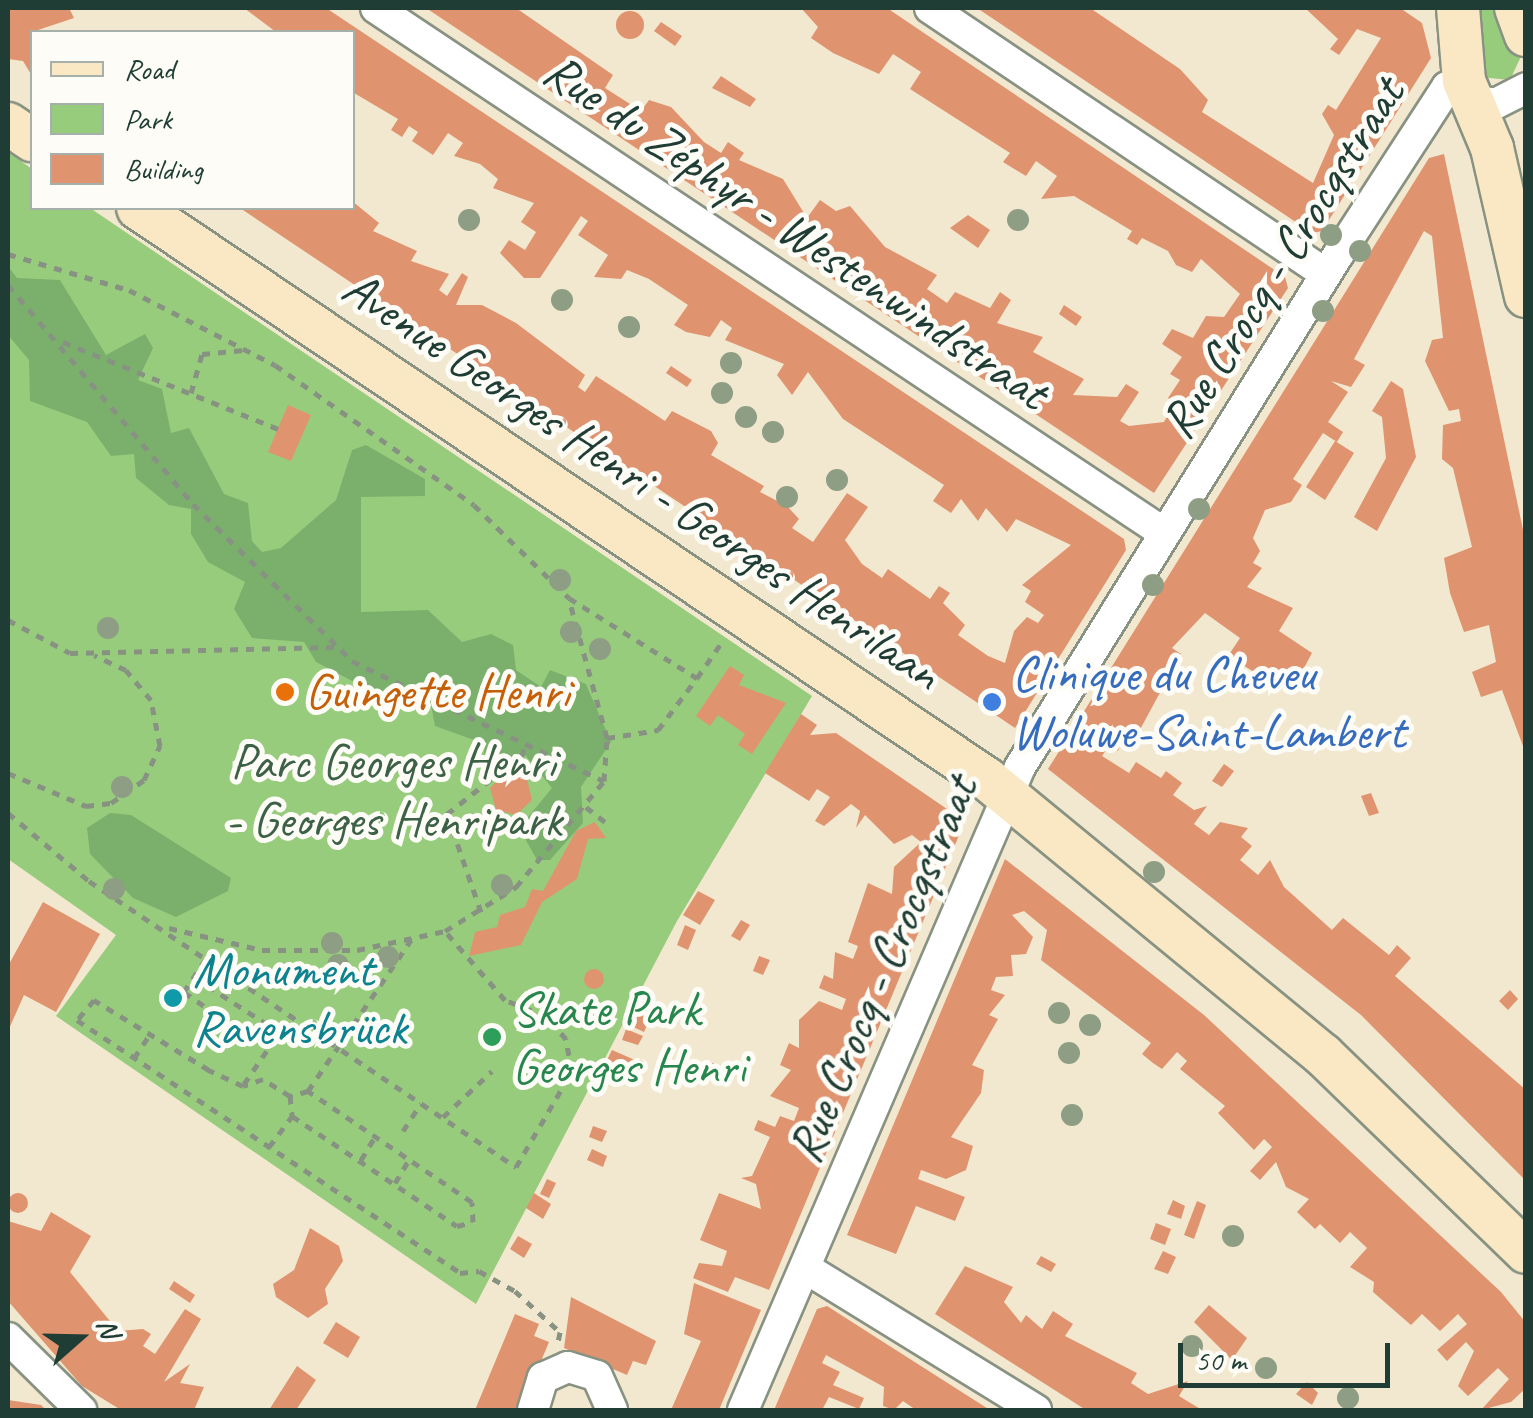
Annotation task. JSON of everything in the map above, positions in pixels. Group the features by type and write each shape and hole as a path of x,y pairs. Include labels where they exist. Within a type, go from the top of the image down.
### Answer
{"street":[{"name":"Rue du Zéphyr - Westenwindstraat","path":"376,8 1164,533"},
{"path":"930,8 1326,274"},
{"path":"1458,8 1469,91 1526,296"},
{"path":"1516,8 1526,35"},
{"name":"Rue Crocq - Crocqstraat","path":"743,1410 807,1269 1006,795 1164,533 1447,88 1469,91"},
{"path":"1469,91 1495,104 1526,88"},
{"path":"8,124 30,139"},
{"name":"Avenue Georges Henri - Georges Henrilaan","path":"141,210 1006,795 1323,1055 1526,1252"},
{"path":"807,1269 1036,1410"},
{"path":"13,1354 81,1410"},
{"path":"534,1410 533,1393 554,1370 597,1376 612,1410"}],"path":[{"path":"8,254 129,290 247,350 474,504 569,598 696,678"},
{"path":"8,285 62,341 193,504 338,646 524,748 604,781"},
{"path":"62,341 278,429"},
{"path":"191,393 202,354 247,350"},
{"path":"166,928 300,952 411,940 446,931 516,887 604,781 607,738 569,598"},
{"path":"8,620 47,646 91,654 338,646"},
{"path":"607,738 658,730 724,638"},
{"path":"8,773 86,806 112,803 144,780 160,746 152,700 126,670 91,654"},
{"path":"481,912 447,814 506,768 518,772 524,748"},
{"path":"586,807 604,822"},
{"path":"8,813 89,881 336,1042 516,1168 572,1071 566,1039 546,1016 505,1000 446,931"},
{"path":"308,1092 336,1042 411,940"},
{"path":"206,958 184,992 243,1032"},
{"path":"194,976 280,1032"},
{"path":"292,1116 456,1226 473,1222 472,1202 308,1092 290,1096 263,1079 243,1086 94,1000 77,1020 460,1272 479,1272 515,1291 560,1332 554,1370"},
{"path":"243,1086 292,1014"},
{"path":"134,1058 150,1034"},
{"path":"443,1118 492,1071"},
{"path":"268,1148 292,1116 290,1096"},
{"path":"403,1131 421,1103"},
{"path":"360,1161 375,1137"},
{"path":"394,1184 409,1160"}],"green space":[{"path":"1466,8 1507,8 1523,52 1510,80 1479,77"},
{"name":"Parc Georges Henri - Georges Henripark","path":"8,152 30,168 30,210 93,210 812,696 677,921 476,1304 56,1016 116,935 8,859"},
{"path":"8,266 17,278 60,280 106,355 145,334 153,348 138,380 162,389 171,433 189,428 224,494 248,503 252,541 262,552 281,548 336,500 352,450 366,445 425,479 425,496 361,497 361,612 428,610 462,642 491,634 513,645 516,670 541,687 550,670 586,684 611,742 581,787 583,823 550,860 537,860 519,828 552,788 525,755 483,762 485,744 435,726 431,705 356,683 316,662 304,642 252,638 234,609 245,582 208,562 191,534 191,509 169,505 136,478 134,454 111,456 87,422 30,401 29,360 8,335"},
{"path":"110,813 131,815 231,878 228,891 176,917 133,898 90,854 87,828"}],"building":[{"path":"8,8 69,8 74,18 30,30 30,73 23,61 8,59"},
{"path":"244,8 326,8 1124,539 1126,550 1015,728 243,210 355,210 355,203 379,223 373,231 417,251 411,261 449,274 439,290 447,296 462,273 468,277 456,305 482,305 516,323 585,375 578,387 585,392 596,376 665,421 672,411 711,431 718,443 711,455 764,486 760,492 787,506 799,519 792,528 813,542 847,493 868,507 845,540 862,564 882,578 888,569 930,599 939,586 950,593 943,603 965,625 958,635 1005,663 1014,631 1027,617 1038,623 1044,615 1025,602 1031,591 1022,585 1071,545 1016,519 1007,532 986,508 978,521 961,499 951,513 933,501 944,485 843,419 808,372 792,395 777,375 784,364 725,340 732,328 721,320 710,337 686,332 674,325 688,305 649,279 627,270 621,279 594,277 608,255 578,235 588,221 581,216 540,278 524,278 500,253 509,240 525,250 536,232 521,222 534,203 493,188 498,179 480,164 454,156 463,143 448,133 433,155 412,141 418,132 409,126 402,137 391,130 398,119 355,94 355,30 273,30"},
{"path":"426,8 516,8 613,75 605,88 641,111 649,100 671,107 704,142 721,153 728,142 744,153 739,160 783,179 807,218 820,200 836,211 850,206 885,247 937,275 927,289 947,303 955,292 990,308 1000,292 1011,300 997,323 1043,337 1033,352 1084,379 1073,395 1117,397 1126,384 1139,392 1120,421 1129,426 1164,422 1175,402 1168,398 1180,380 1170,374 1182,357 1162,344 1172,329 1193,338 1206,316 1224,317 1240,294 1201,259 1192,272 1176,265 1168,251 1142,238 1137,245 1127,239 1132,231 1074,196 1041,199 1057,176 1036,161 1026,176 1003,162 1010,153 910,89 921,72 893,54 879,74 833,53 811,38 818,27 801,8 887,8 1285,277 1288,288 1154,493"},
{"path":"977,8 1090,8 1180,69 1208,100 1202,112 1313,183 1334,135 1322,114 1328,105 1336,110 1381,38 1357,29 1339,55 1330,49 1338,39 1305,8 1403,10 1422,23 1431,58 1322,231 1312,233"},
{"path":"630,11 640,15 644,25 640,35 630,39 620,35 616,25 620,15"},
{"path":"661,22 682,36 675,46 654,31"},
{"path":"721,76 756,99 750,107 712,88"},
{"path":"1444,154 1526,544 1526,754 1502,690 1481,697 1472,672 1496,662 1489,625 1464,632 1450,593 1444,558 1472,547 1453,468 1442,459 1443,425 1461,421 1459,409 1449,411 1425,361 1432,340 1443,338 1432,236 1424,231 1354,359 1365,365 1351,387 1331,381 1348,392 1328,422 1343,432 1337,442 1323,433 1293,479 1302,485 1291,502 1265,510 1253,538 1260,551 1253,563 1262,568 1247,587 1293,608 1279,631 1312,653 1290,694 1228,656 1240,638 1205,613 1172,648 1181,654 1137,735 1127,729 1118,751 1109,746 1102,756 1129,773 1136,762 1161,778 1166,771 1182,783 1173,795 1194,810 1207,806 1194,824 1209,835 1220,822 1248,828 1241,837 1252,846 1240,860 1258,875 1270,860 1284,887 1332,930 1343,918 1389,955 1397,945 1411,958 1395,976 1526,1090 1526,1181 1361,1015 1048,769 1429,158"},
{"path":"968,215 990,230 978,248 950,228"},
{"path":"1064,305 1082,317 1076,326 1059,314"},
{"path":"671,366 692,380 687,387 666,373"},
{"path":"1391,381 1403,389 1416,457 1377,531 1354,517 1386,458 1382,417 1372,411"},
{"path":"288,405 311,415 291,461 268,452"},
{"path":"1335,441 1354,453 1325,500 1306,487"},
{"path":"730,666 744,675 739,685 786,703 752,754 738,745 745,734 718,715 710,726 696,716"},
{"path":"801,714 817,725 810,735 836,733 947,809 960,833 769,1290 735,1277 728,1292 693,1278 699,1263 722,1266 727,1251 700,1240 719,1193 761,1209 756,1184 741,1178 752,1176 770,1137 754,1130 758,1120 775,1127 780,1116 794,1121 799,1108 770,1096 791,1070 780,1065 789,1043 799,1048 799,1020 819,1001 842,1010 846,999 819,988 824,975 833,979 835,952 853,959 858,946 848,942 868,883 892,894 894,867 921,842 912,835 894,844 865,815 856,828 860,811 851,804 824,826 815,821 830,797 817,789 809,801 765,773"},
{"path":"1224,764 1234,771 1222,787 1212,781"},
{"path":"505,773 527,779 532,800 516,815 496,810 490,788"},
{"path":"1371,793 1379,813 1369,816 1361,796"},
{"path":"595,822 606,838 588,839 577,879 542,902 521,945 469,956 475,932 497,927 500,915 525,907 532,889 543,891 576,831"},
{"path":"1005,859 1204,1015 1501,1292 1526,1323 1526,1388 1511,1402 1481,1410 1509,1379 1498,1368 1468,1396 1458,1386 1474,1351 1466,1342 1447,1361 1437,1350 1467,1324 1458,1314 1440,1331 1422,1314 1411,1325 1373,1292 1374,1282 1350,1267 1367,1248 1350,1232 1340,1243 1320,1224 1315,1229 1297,1212 1309,1199 1286,1187 1276,1162 1260,1180 1250,1171 1272,1147 1264,1139 1254,1150 1218,1113 1225,1106 1180,1069 1187,1061 1177,1052 1162,1069 1153,1063 1142,1054 1151,1043 1041,960 1047,930 1024,911 1012,915 1033,937 1026,954 1011,955 1013,976 996,977 991,990 1005,995 989,1015 998,1019 972,1065 984,1070 981,1093 951,1137 973,1146 966,1170 946,1179 921,1170 918,1179 965,1197 955,1221 916,1206 896,1254 847,1235"},
{"path":"698,891 715,900 700,925 683,915"},
{"path":"43,902 100,934 56,1012 24,995 8,1031 8,966"},
{"path":"741,920 750,925 740,941 731,936"},
{"path":"685,925 696,930 688,950 677,945"},
{"path":"759,956 770,960 763,975 753,971"},
{"path":"594,969 604,979 594,989 584,979"},
{"path":"1510,990 1518,999 1508,1010 1499,1001"},
{"path":"637,1010 651,1016 644,1032 631,1026"},
{"path":"626,1029 643,1036 638,1045 622,1040"},
{"path":"612,1050 635,1060 629,1076 604,1066"},
{"path":"710,1062 720,1066 713,1081 703,1077"},
{"path":"593,1126 607,1131 602,1142 589,1137"},
{"path":"592,1149 607,1156 603,1167 587,1160"},
{"path":"547,1179 556,1183 549,1198 540,1194"},
{"path":"18,1193 28,1203 18,1213 8,1203"},
{"path":"534,1193 551,1204 543,1219 526,1208"},
{"path":"1173,1200 1185,1206 1181,1219 1167,1214"},
{"path":"1197,1201 1206,1205 1194,1239 1184,1235"},
{"path":"51,1212 91,1236 70,1272 118,1331 143,1329 151,1334 143,1346 155,1354 185,1309 201,1319 164,1382 190,1364 180,1383 204,1387 194,1410 121,1410 82,1386 8,1301 8,1221 41,1231"},
{"path":"1156,1223 1171,1229 1165,1245 1150,1239"},
{"path":"310,1228 339,1246 343,1261 325,1289 328,1304 308,1318 276,1297 273,1284 294,1270"},
{"path":"518,1236 532,1244 524,1258 510,1249"},
{"path":"1163,1251 1176,1257 1168,1274 1154,1269"},
{"path":"1041,1256 1056,1264 1051,1272 1036,1264"},
{"path":"965,1266 1013,1287 1004,1302 1021,1323 1026,1315 1042,1329 1053,1311 1073,1324 1065,1336 1137,1373 1131,1383 1148,1394 1188,1381 1179,1396 1202,1410 1086,1410 935,1314"},
{"path":"174,1281 195,1295 190,1303 169,1289"},
{"path":"694,1283 761,1310 719,1410 671,1410 701,1341 684,1334"},
{"path":"571,1297 656,1341 646,1365 633,1361 627,1375 564,1348"},
{"path":"1209,1305 1247,1338 1232,1360 1194,1322"},
{"path":"827,1306 990,1410 916,1410 903,1401 894,1410 883,1406 884,1387 826,1355 822,1363 840,1372 833,1385 864,1398 859,1409 829,1397 822,1410 774,1410 817,1309"},
{"path":"515,1314 539,1324 534,1336 549,1342 521,1410 475,1410"},
{"path":"336,1322 360,1337 348,1358 323,1343"},
{"path":"297,1366 316,1380 296,1410 269,1410"},
{"path":"1307,1382 1318,1393 1312,1405 1296,1394"},
{"path":"8,1400 41,1405 46,1410 8,1410"}],"place":[{"name":"Guingette Henri","path":"285,692"},
{"name":"Clinique du Cheveu Woluwe-Saint-Lambert","path":"992,702"},
{"name":"Monument Ravensbrück","path":"173,998"},
{"name":"Skate Park Georges Henri","path":"492,1037"}]}
